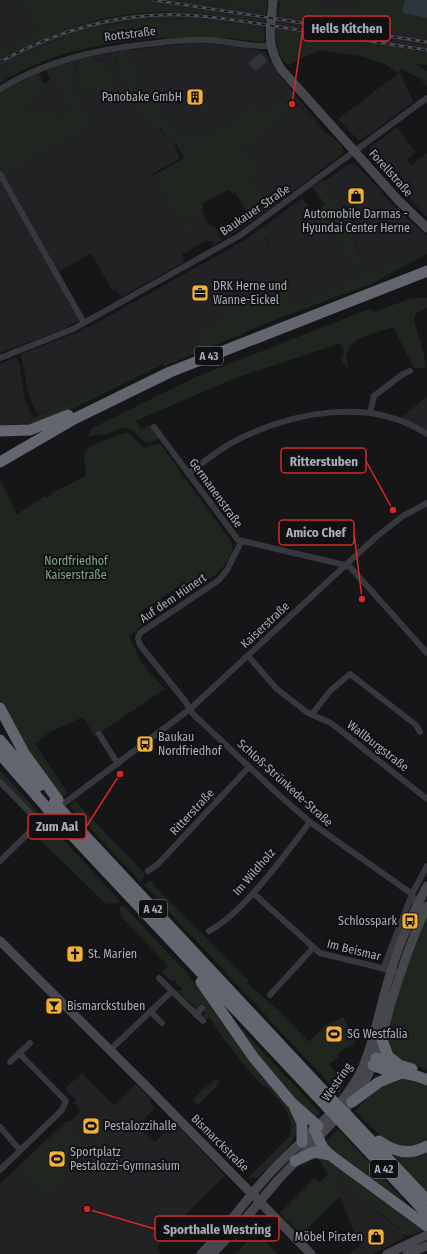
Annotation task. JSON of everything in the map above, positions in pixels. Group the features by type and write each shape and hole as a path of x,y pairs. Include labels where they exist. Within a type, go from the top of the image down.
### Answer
{"highway":[{"name":"A 43","path":"0,456 81,409 157,372 276,324 427,267"},
{"name":"A 43","path":"0,462 74,419 170,372 427,271"},
{"path":"0,431 30,430 81,409"},
{"path":"0,708 24,753 57,808"},
{"name":"A 42","path":"0,740 174,945 331,1105 427,1200"},
{"name":"A 42","path":"0,754 29,788 57,808 75,825 331,1105"},
{"path":"0,764 19,783 29,788"},
{"path":"174,945 250,1053 291,1102 318,1131 330,1155"},
{"path":"382,1040 388,1056 401,1069 427,1080"},
{"path":"371,1060 383,1070 401,1069 427,1076"},
{"path":"352,1102 379,1082 401,1069"},
{"path":"291,1102 302,1123 302,1142"},
{"path":"349,1122 366,1130 387,1147 397,1151 411,1152 427,1146"},
{"name":"A 42","path":"349,1122 427,1214"},
{"path":"295,1161 314,1152 330,1155 427,1226"}],"main road":[{"path":"273,0 269,31 270,46 276,61 285,74 355,151"},
{"name":"Forellstraße","path":"355,151 398,200 427,228"},
{"name":"Westring","path":"212,1254 295,1161 371,1060 392,971 416,907 426,888"},
{"name":"Westring","path":"201,1254 278,1165 302,1142 318,1131 352,1102 382,1040 392,971 412,939 427,906"},
{"name":"Bismarckstraße","path":"0,941 110,1050 311,1254"},
{"path":"408,1250 427,1235"},
{"path":"387,1254 427,1246"}],"street":[{"name":"Rottstraße","path":"0,89 49,64 74,56 106,49 162,42 205,40 270,46"},
{"name":"Baukauer Straße","path":"0,358 64,334 239,236 427,98"},
{"path":"0,174 84,323"},
{"path":"370,413 374,396 403,374 410,371"},
{"path":"188,474 236,441 278,424 323,414 354,412 370,413 403,421 427,434"},
{"name":"Germanenstraße","path":"154,427 235,538 241,542 345,565 351,568 427,653"},
{"name":"Kaiserstraße","path":"0,861 39,822 190,709 387,528 427,502"},
{"name":"Auf dem Hünert","path":"190,709 140,645 138,638 140,633 219,580 227,570 241,542"},
{"name":"Wallburgstraße","path":"248,656 278,689 308,713 331,723 427,799"},
{"path":"312,714 331,690 350,674 416,725 420,732"},
{"name":"Schloß-Strünkede-Straße","path":"190,709 193,714 249,767 310,822 327,836 412,894"},
{"path":"99,734 118,764"},
{"name":"Ritterstraße","path":"148,871 158,864 249,767"},
{"path":"0,782 39,822"},
{"name":"Im Wildholz","path":"209,931 220,926 253,893 310,822"},
{"name":"Westring","path":"392,971 412,894 427,866"},
{"path":"416,907 412,894 426,888"},
{"name":"Im Beismar","path":"253,893 320,953 392,971"},
{"path":"270,995 313,948"},
{"path":"159,978 203,1021"},
{"path":"110,1050 147,1013 150,1012 172,991"},
{"path":"196,1015 202,1008"},
{"path":"150,1012 162,1023"},
{"path":"10,1062 30,1043"},
{"path":"0,1170 62,1110 66,1101 19,1053"},
{"path":"0,1127 20,1150"}],"shaded area":[{"path":"0,0 27,6 37,31 0,49"},
{"path":"135,0 187,0 266,12 265,19"},
{"path":"288,0 427,0 427,26 354,14"},
{"path":"405,0 427,0 427,18 402,13"},
{"path":"176,12 265,23 264,30 175,19 154,19 111,24 90,29 47,44 0,72 0,59 26,45 66,29 110,18 135,14"},
{"path":"276,14 427,35 427,52 274,28"},
{"path":"197,43 229,45 265,52 280,76 301,102 292,109 283,98 265,112 257,101 215,133 202,130 183,140 143,88 134,70 117,56 115,63 158,127 170,141 173,141 176,144 174,146 180,158 152,174 187,236 192,234 189,231 192,230 188,218 192,216 195,217 203,213 210,226 214,225 222,240 215,244 213,241 205,241 185,253 181,252 184,262 121,297 116,288 112,290 91,253 59,272 0,168 0,130 37,87 49,81 65,63 82,58 77,64 75,73 79,87 87,94 104,90 106,93 118,87 104,62 96,57 87,57 126,50"},
{"path":"259,54 264,56 267,62 255,71 248,63"},
{"path":"400,72 413,102 359,141 338,119"},
{"path":"299,105 339,150 336,154 338,157 272,207 252,181 262,174 278,195 244,148"},
{"path":"397,127 416,152 406,160 411,165 427,153 427,217 370,155 370,147"},
{"path":"350,163 358,166 396,208 427,236 427,250 363,275 364,267 352,232 359,228 324,182"},
{"path":"0,179 79,320 64,329 0,353"},
{"path":"302,198 361,276 295,303 266,225"},
{"path":"264,235 273,253 287,291 253,305 251,299 223,311 226,317 196,334 201,343 172,356 170,359 116,378 39,414 35,410 28,392 21,354 81,331 86,326 88,328 245,240 246,242"},
{"path":"16,358 20,367 25,401 35,420 16,425 0,423 0,364"},
{"path":"427,397 427,431 400,418"},
{"path":"82,1073 114,1105 136,1084 152,1100 150,1102 155,1108 137,1126 140,1127 155,1142 173,1125 173,1121 225,1176 178,1222 185,1230 180,1235 174,1229 157,1246 160,1254 0,1254 0,1184 65,1122 72,1120 81,1111 74,1103 76,1100 65,1089"},
{"path":"338,1179 400,1230 403,1236 406,1237 373,1254 348,1254 360,1246 334,1183"}],"green space":[{"path":"0,0 135,0 265,19 265,23 177,12 131,14 108,18 63,31 42,39 0,59 0,49 37,31 27,6"},
{"path":"187,0 268,0 266,12"},
{"path":"278,0 298,0 347,11 361,2 361,0 403,0 401,13 427,18 427,35 276,14 281,4 277,2"},
{"path":"154,19 195,20 264,30 265,39 263,42 259,42 228,38 195,37 126,41 92,47 59,56 28,68 0,83 0,72 28,54 59,39 98,27"},
{"path":"274,28 427,52 427,65 414,63 427,71 427,87 421,79 401,69 398,73 385,64 360,56 320,50 290,64 286,64 278,52"},
{"path":"124,50 143,88 183,140 202,130 215,133 257,101 265,112 283,98 293,110 244,148 279,194 278,195 262,174 252,181 272,207 226,238 223,228 227,226 229,229 245,219 243,215 247,213 235,192 232,194 228,190 202,204 204,208 201,210 203,213 195,217 192,216 188,218 194,229 190,230 192,234 187,236 153,176 184,158 175,142 170,141 162,130 143,118 115,65 117,56"},
{"path":"93,57 104,62 118,87 106,93 104,90 87,94 82,91 77,82 75,73 82,58"},
{"path":"69,61 71,64 71,80 76,96 93,124 6,172 14,188 12,189 0,168 0,92 40,72 44,92 30,100 25,106 26,111 37,114 44,109 52,107 58,119 65,117 74,110 62,94 58,83 53,86 52,85 46,70"},
{"path":"301,102 324,131 342,146 343,152 338,157 336,154 339,150 299,104"},
{"path":"322,180 359,228 352,233 364,267 364,274 427,250 427,254 371,284 282,317 165,366 163,364 54,418 26,427 0,428 0,423 16,425 35,420 34,417 116,378 170,359 172,356 200,343 196,334 226,317 223,311 251,298 254,305 287,291 266,236 246,242 245,240 266,225 295,303 361,276 314,213 325,204 312,187"},
{"path":"412,298 427,298 427,308 416,313 414,319 423,351 425,368 414,368 393,327 366,336 352,344 348,351 347,359 349,370 341,360 344,352 341,343 230,380 136,421 141,429 150,425 158,436 157,439 149,443 143,441 133,431 126,428 105,435 88,436 92,428 196,377 361,312 370,309 374,312"},
{"name":"Nordfriedhof Kaiserstraße","path":"127,432 145,448 160,443 179,469 183,479 185,478 231,541 233,547 227,562 203,585 189,594 186,589 180,590 178,587 170,592 172,595 170,596 168,593 161,598 163,601 161,602 159,600 151,605 153,607 151,608 149,606 140,612 140,620 143,625 129,636 142,664 165,689 95,736 83,717 50,732 35,744 68,793 62,798 33,759 0,699 0,483 2,483 17,514 45,496 47,498 52,493 84,477 86,470 84,459 90,446"},
{"path":"0,770 39,813 34,814 0,779"},
{"path":"75,801 145,874 141,882 69,806"},
{"path":"47,822 120,901 119,903 106,904 34,834"},
{"path":"150,881 249,981 247,983 278,1010 309,1042 324,1026 343,1017 356,1042 337,1054 339,1057 329,1064 343,1080 340,1095 144,885"},
{"path":"123,905 186,972 291,1109 296,1119 297,1130 292,1142 287,1149 257,1178 247,1179 289,1137 291,1123 289,1116 275,1096 265,1085 263,1086 241,1062 209,1017 205,1021 200,1016 200,1013 203,1016 206,1013 203,1010 194,1010 195,1007 179,992 178,994 178,991 182,990 181,986 177,987 177,982 173,980 172,982 162,972 168,966 119,914 120,907"},
{"path":"427,917 427,1070 395,1058 386,1044 386,1034 400,981 424,918 426,919"},
{"path":"229,1015 320,1113 313,1119 274,1079"},
{"path":"405,1077 427,1084 427,1141 415,1146 405,1147 395,1145 386,1140 355,1111 379,1086"},
{"path":"216,1078 219,1081 218,1085 199,1104 195,1103 194,1098"},
{"name":"Sportplatz Pestalozzi-Gymnasium","path":"65,1124 89,1148 108,1130 111,1134 44,1197 19,1170"},
{"path":"338,1129 412,1209 332,1154 324,1143"},
{"path":"427,1148 427,1192 391,1152"},
{"path":"321,1154 425,1230 408,1235 398,1232 400,1229 338,1179 334,1183 340,1196 301,1235 280,1213 315,1178 319,1183 328,1174 320,1161 316,1159 309,1161 303,1167 302,1166 310,1158"},
{"path":"267,1221 272,1226 265,1233 266,1235 262,1239 278,1254 235,1254 260,1229 264,1232 261,1228"}],"railway":[{"path":"153,0 427,42"},
{"path":"0,62 43,41 88,26 112,20 159,15 222,18 427,50"}],"place":[{"name":"Panobake GmbH","path":"195,97"},
{"name":"Hells Kitchen","path":"292,104"},
{"name":"Automobile Darmas - Hyundai Center Herne","path":"356,196"},
{"name":"DRK Herne und Wanne-Eickel","path":"200,293"},
{"name":"Ritterstuben","path":"393,510"},
{"name":"Amico Chef","path":"362,599"},
{"name":"Baukau Nordfriedhof","path":"145,744"},
{"name":"Zum Aal","path":"120,774"},
{"name":"Schlosspark","path":"410,921"},
{"name":"St. Marien","path":"75,954"},
{"name":"Bismarckstuben","path":"54,1006"},
{"name":"SG Westfalia","path":"334,1034"},
{"name":"Pestalozzihalle","path":"91,1126"},
{"name":"Sportplatz Pestalozzi-Gymnasium","path":"57,1159"},
{"name":"Sporthalle Westring","path":"87,1209"},
{"name":"Möbel Piraten","path":"376,1237"}]}
